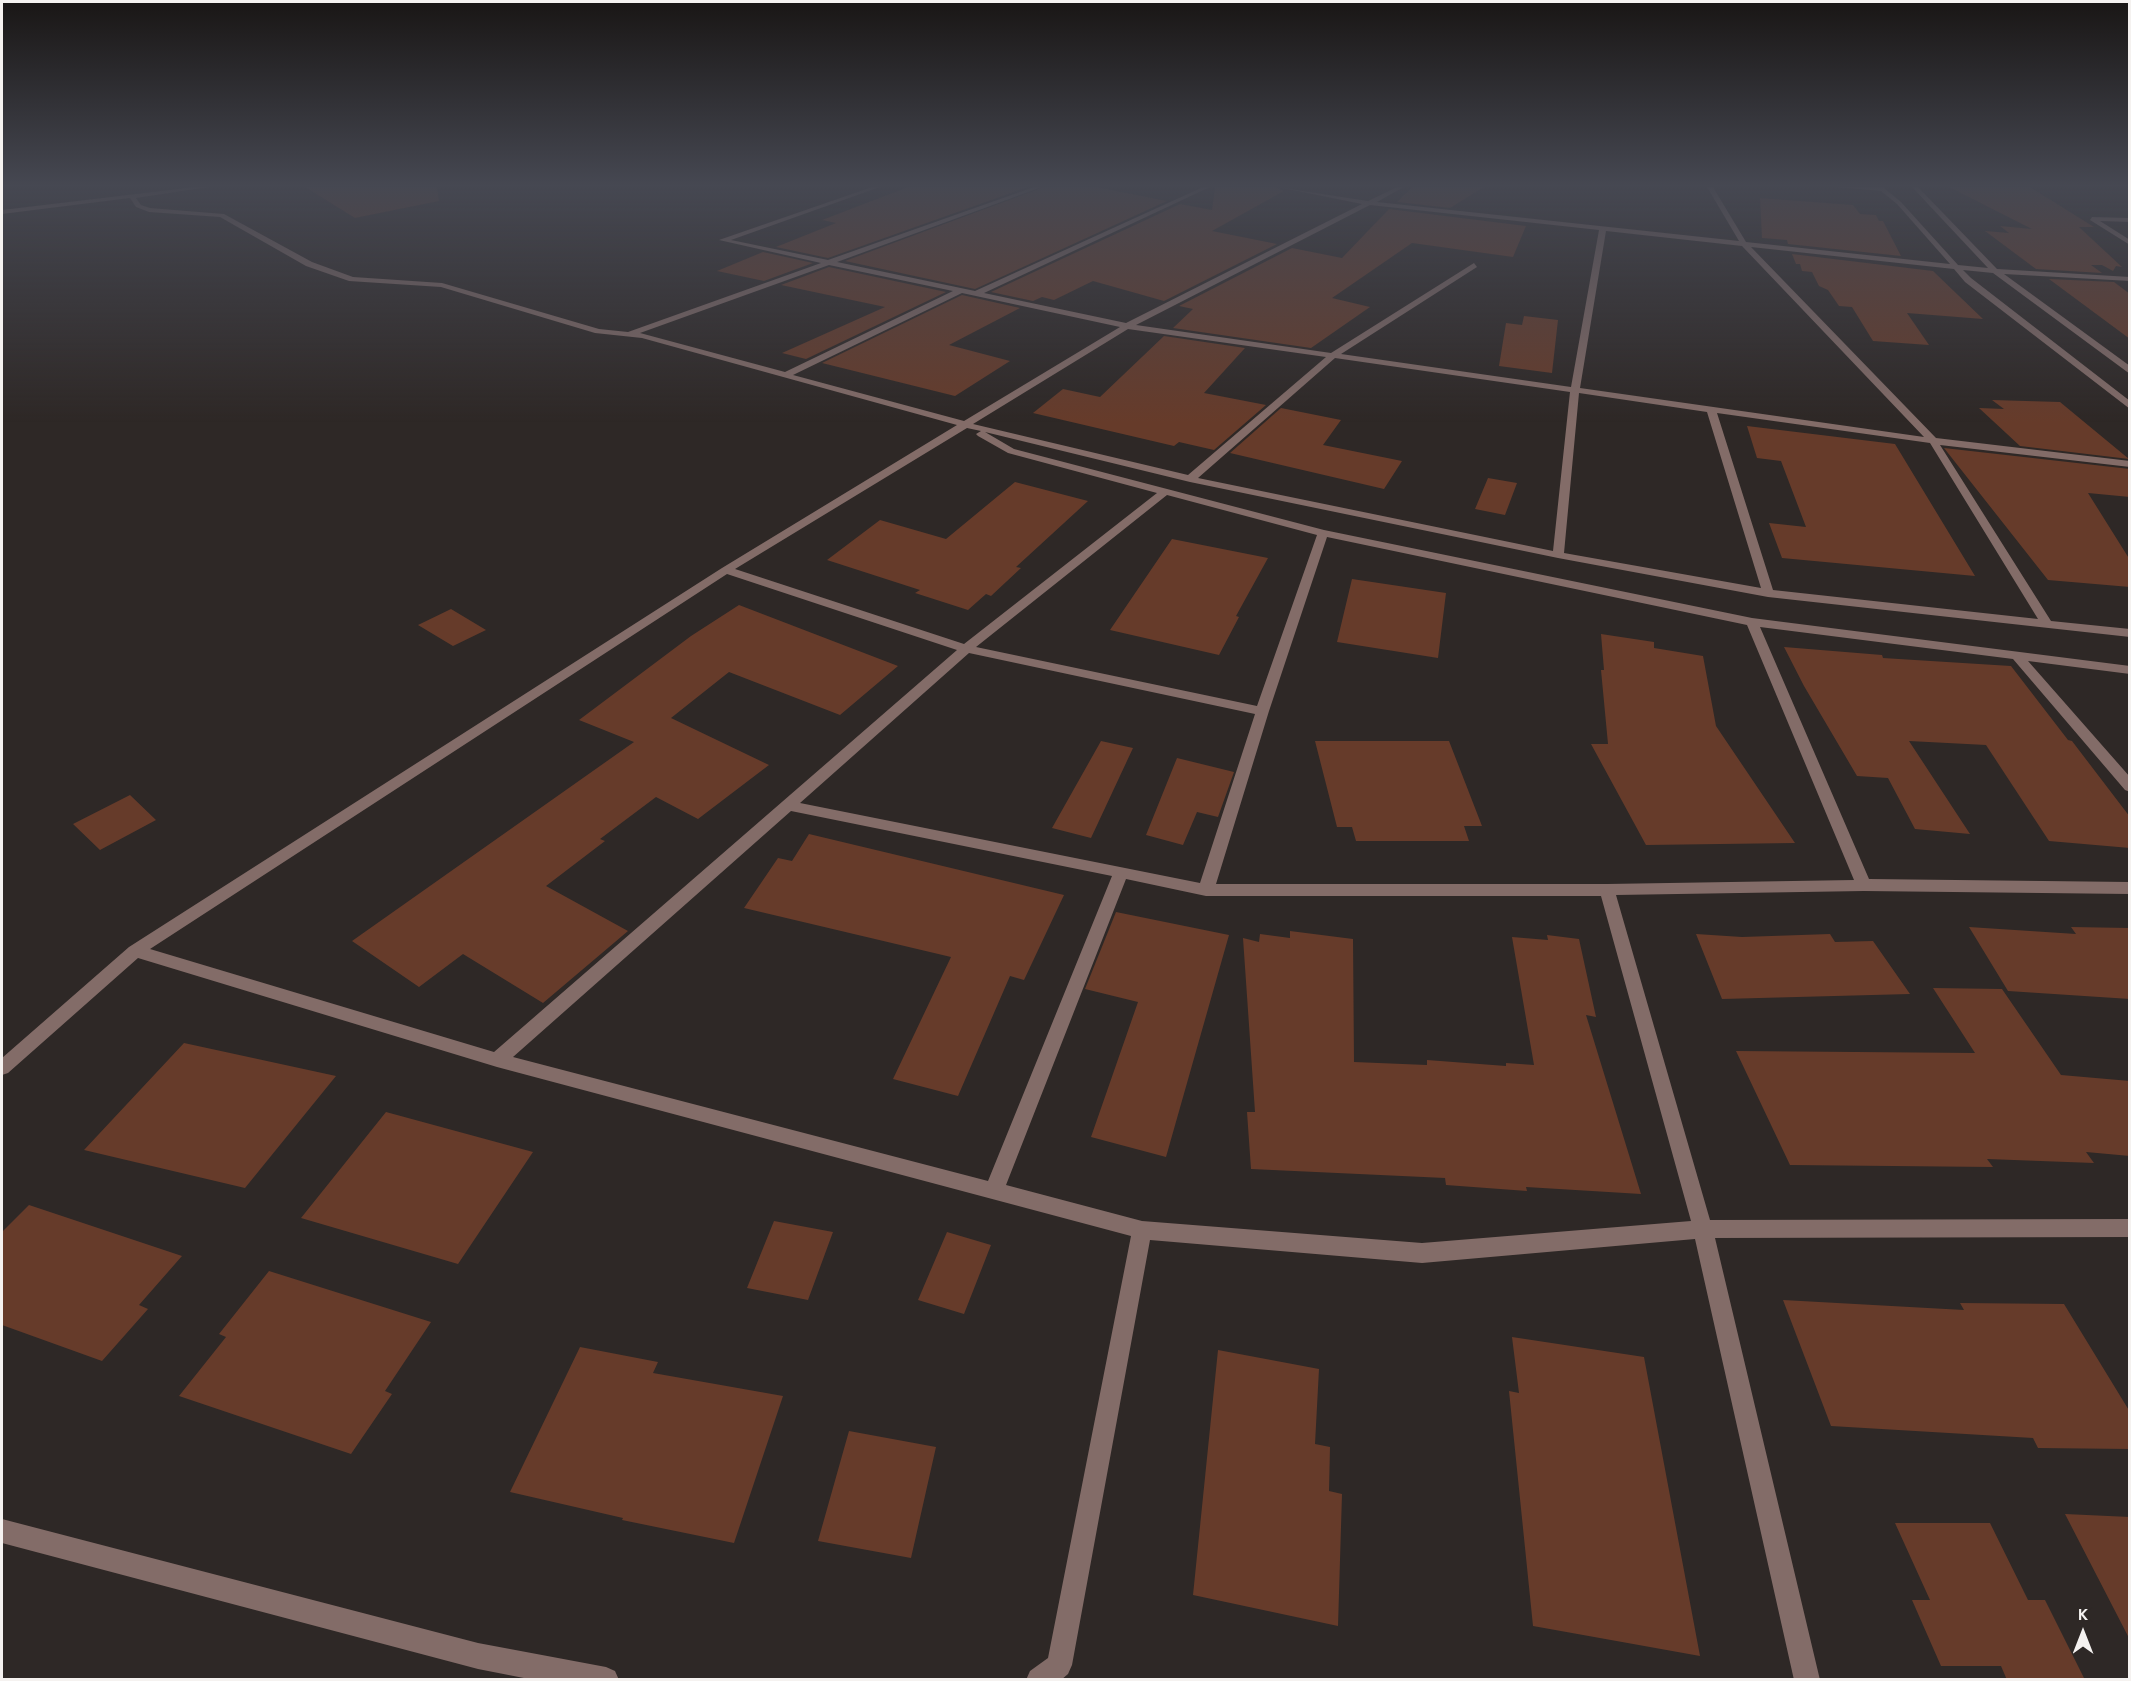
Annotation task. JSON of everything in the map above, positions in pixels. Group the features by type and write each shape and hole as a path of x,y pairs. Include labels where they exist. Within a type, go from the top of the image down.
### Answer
{"street":[{"path":"313,265 352,279 442,285 598,331 629,334 788,374 963,424 1190,479 1558,555 1768,593 2130,633"},
{"path":"629,334 818,265"},
{"path":"843,265 1128,326 1933,441 2130,464"},
{"path":"976,294 1038,265"},
{"path":"2,1068 135,951 726,570 963,424 1128,326 1246,265"},
{"path":"1190,479 1332,356 1473,265"},
{"path":"1558,555 1575,390 1597,265"},
{"path":"1765,265 1933,441 2047,624"},
{"path":"1942,265 2130,279"},
{"path":"1990,265 2130,371"},
{"path":"1956,267 1968,280 2130,406"},
{"path":"788,374 960,291"},
{"path":"1711,408 1768,593"},
{"path":"963,424 1011,451 1163,493 1323,533 1752,622 2130,670"},
{"path":"497,1060 966,649 1163,493"},
{"path":"1206,891 1262,711 1323,533"},
{"path":"726,570 966,649 1262,711"},
{"path":"1752,622 1864,885"},
{"path":"2017,656 2130,787"},
{"path":"787,806 1206,891 1607,891 1864,885 2130,888"},
{"path":"994,1190 1121,873"},
{"path":"1607,891 1703,1229 1807,1680"},
{"path":"135,951 497,1060 1142,1230 1422,1253 1703,1229 2130,1228"},
{"path":"1039,1680 1059,1665 1142,1230"},
{"path":"2,1531 478,1656 606,1680"}],"building":[{"path":"730,265 806,265 764,281 717,271"},
{"path":"866,265 1026,265 975,289"},
{"path":"1048,265 1234,265 1164,301 1093,281 1054,300 1042,297 1033,301 991,292"},
{"path":"1258,265 1379,265 1332,298 1370,307 1311,348 1173,328 1193,309 1179,306"},
{"path":"1800,265 1887,265 1933,271 1983,319 1907,313 1929,345 1873,341 1852,307 1839,306 1828,290 1819,286 1812,272 1802,271"},
{"path":"2031,265 2092,265 2102,273 2036,269"},
{"path":"2103,265 2120,265 2122,267 2116,266 2113,271"},
{"path":"829,267 946,292 806,359 782,353 885,307 781,285"},
{"path":"2049,279 2114,282 2130,294 2130,339"},
{"path":"962,295 1020,308 949,345 1010,361 955,396 822,363"},
{"path":"1524,316 1558,320 1552,373 1499,366 1506,323 1522,325"},
{"path":"1164,336 1245,348 1204,393 1266,405 1214,450 1179,442 1174,446 1033,413 1063,389 1100,397"},
{"path":"1992,400 2060,402 2129,459 2020,446 1979,408 2004,409"},
{"path":"1281,408 1341,420 1323,445 1402,461 1384,489 1230,453"},
{"path":"1747,426 1895,444 1975,576 1782,558 1769,523 1806,527 1781,461 1757,458"},
{"path":"1944,448 2130,469 2130,497 2088,493 2130,560 2130,587 2048,580"},
{"path":"1488,478 1517,483 1505,515 1475,509"},
{"path":"1015,482 1088,501 1016,567 1021,568 991,596 986,594 968,610 915,593 920,590 827,560 880,520 946,539"},
{"path":"1172,539 1268,558 1236,616 1239,617 1219,655 1110,630"},
{"path":"1352,579 1446,593 1438,658 1337,642"},
{"path":"739,605 898,666 840,715 729,672 671,718 769,765 698,819 656,797 600,839 605,841 546,886 628,931 543,1003 463,954 419,987 352,941 634,742 579,720 691,636"},
{"path":"451,609 486,630 453,646 418,625"},
{"path":"1601,634 1654,642 1654,648 1703,656 1716,726 1795,843 1646,845 1591,744 1608,744 1601,670 1604,670"},
{"path":"1784,647 1882,655 1883,658 2011,666 2130,817 2130,848 2049,841 1986,745 1909,741 1970,834 1915,829 1888,778 1857,776 1804,686"},
{"path":"1101,741 1133,748 1091,838 1052,828"},
{"path":"1315,741 1449,741 1482,826 1464,826 1469,841 1356,841 1352,827 1337,827"},
{"path":"1177,758 1234,772 1218,817 1197,812 1183,845 1146,835"},
{"path":"130,795 156,820 100,850 73,824"},
{"path":"809,834 1064,895 1024,980 1010,976 958,1096 893,1079 951,957 744,908 778,858 792,861"},
{"path":"1116,912 1229,935 1166,1157 1091,1137 1138,1002 1085,989"},
{"path":"1969,927 2076,934 2071,927 2130,928 2130,999 2008,991"},
{"path":"1290,931 1353,939 1354,1062 1427,1065 1427,1060 1506,1066 1506,1063 1534,1065 1512,937 1548,940 1547,935 1579,939 1596,1017 1586,1015 1641,1194 1526,1187 1527,1191 1446,1185 1445,1178 1251,1169 1247,1112 1255,1112 1243,938 1259,942 1260,934 1290,938"},
{"path":"1696,934 1742,937 1830,934 1835,942 1873,941 1910,994 1722,999"},
{"path":"1933,988 2002,989 2061,1075 2130,1081 2130,1156 2086,1152 2094,1163 1987,1159 1993,1167 1790,1165 1736,1051 1975,1053"},
{"path":"184,1043 336,1076 245,1188 84,1150"},
{"path":"386,1112 533,1152 458,1264 301,1218"},
{"path":"29,1205 182,1256 139,1305 148,1309 102,1361 2,1325 2,1232"},
{"path":"774,1221 833,1232 808,1300 747,1288"},
{"path":"947,1232 991,1245 964,1314 918,1300"},
{"path":"269,1271 431,1322 385,1391 392,1394 351,1454 179,1396 226,1337 219,1334"},
{"path":"1783,1300 1964,1310 1960,1303 2064,1304 2130,1412 2130,1449 2038,1448 2033,1438 1831,1426"},
{"path":"1512,1337 1644,1357 1700,1656 1533,1626 1509,1391 1519,1393"},
{"path":"580,1347 658,1362 653,1373 783,1396 734,1543 622,1520 623,1518 510,1492"},
{"path":"1218,1350 1319,1369 1315,1444 1330,1447 1329,1491 1342,1494 1338,1626 1193,1595"},
{"path":"849,1431 936,1447 911,1558 818,1541"},
{"path":"2065,1514 2130,1517 2130,1640"},
{"path":"1895,1523 1990,1523 2028,1600 2045,1600 2085,1680 2007,1680 2001,1666 1941,1666 1912,1600 1930,1600"}]}
